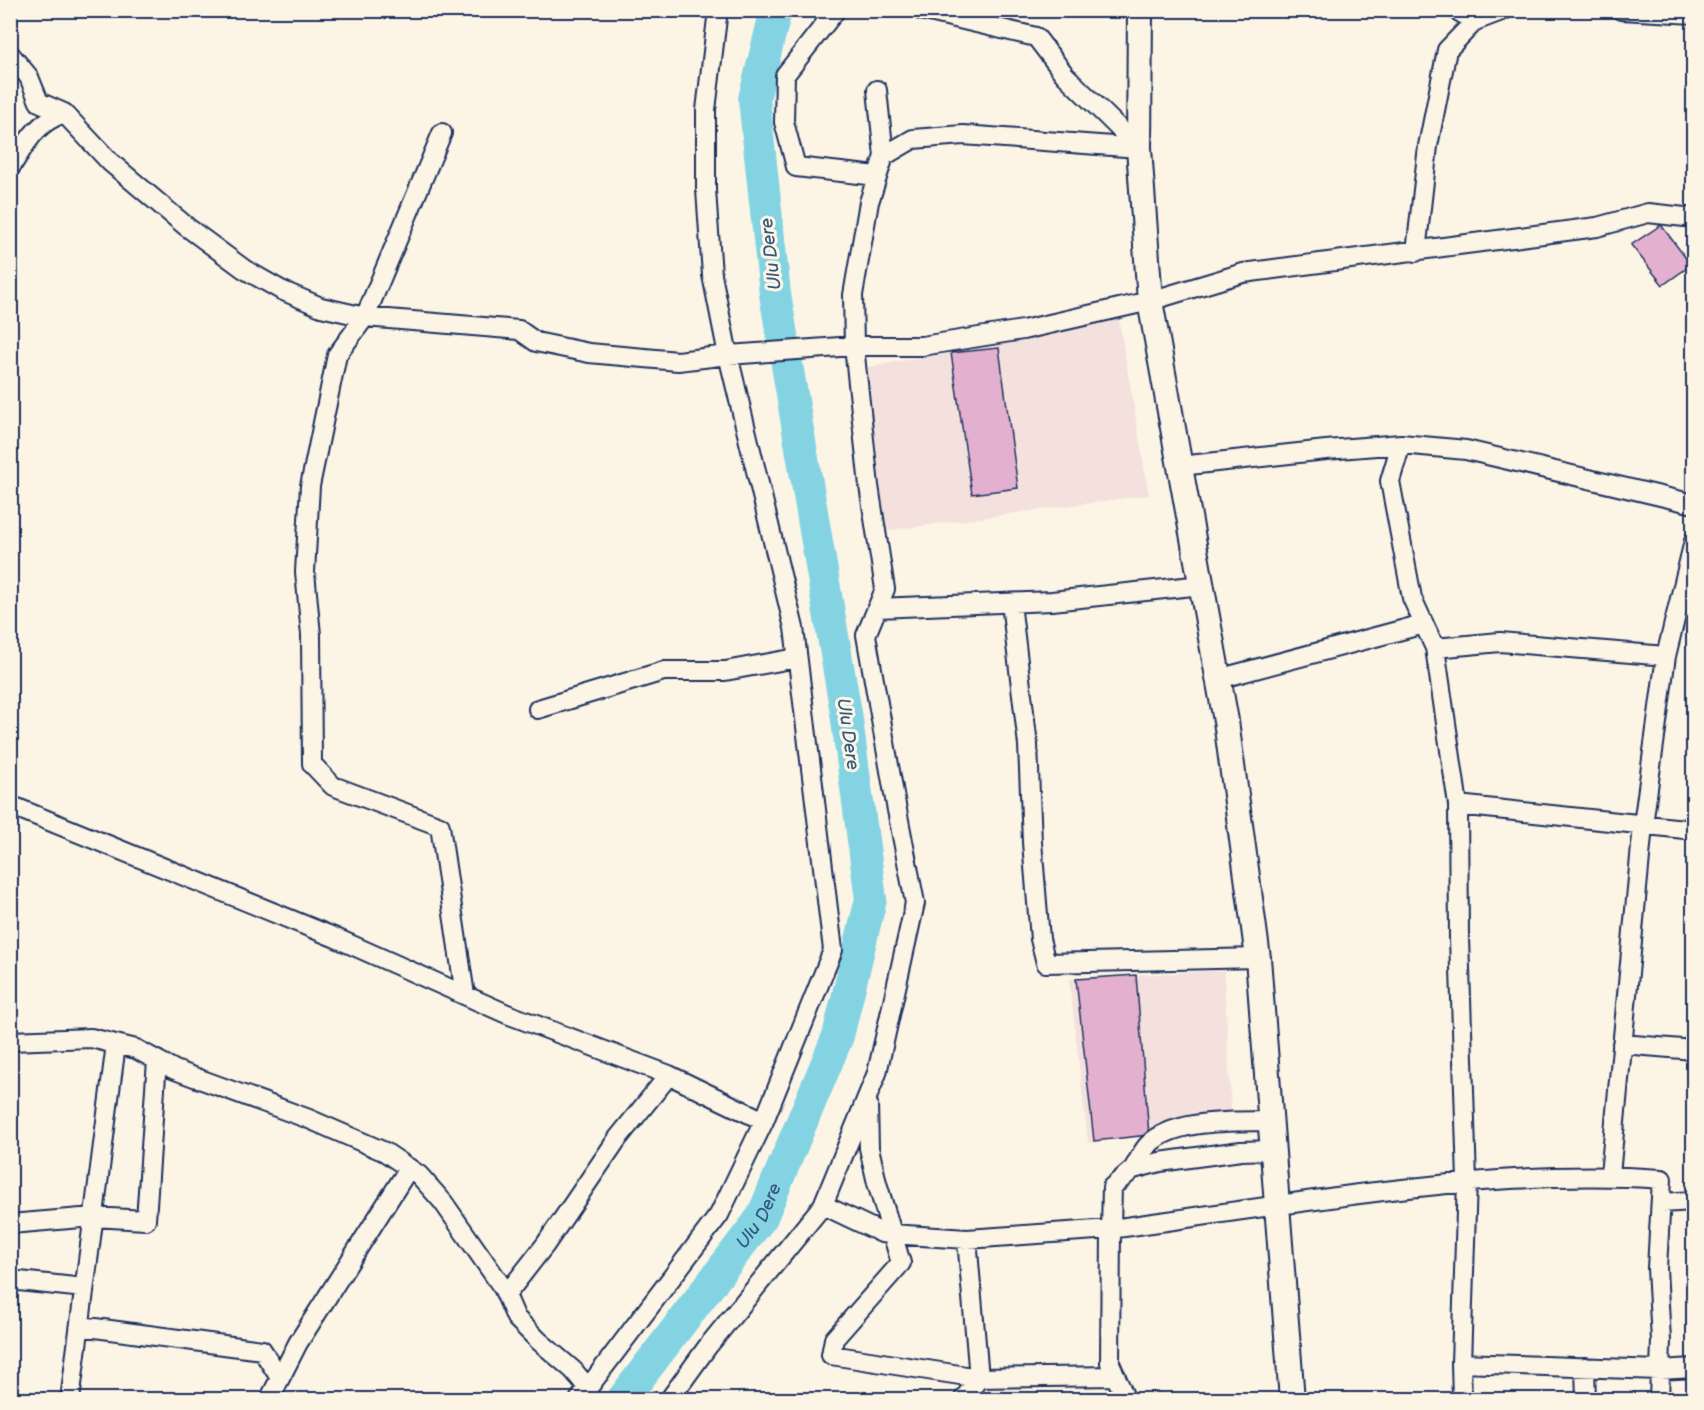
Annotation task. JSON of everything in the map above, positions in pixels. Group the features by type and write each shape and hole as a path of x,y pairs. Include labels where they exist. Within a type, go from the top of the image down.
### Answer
{"main road":[{"path":"1140,10 1139,148 1150,301 1218,679 1258,958 1292,1400"}],"street":[{"path":"10,1041 91,1038 136,1049 175,1070 309,1119 385,1152 419,1175 443,1203 506,1295 516,1318 573,1370 584,1394 719,1215 764,1121 833,950 794,628 728,355 712,275 706,190 706,110 718,10"},
{"path":"836,10 784,75 784,122 796,167 877,176"},
{"path":"921,10 1036,36 1065,75 1139,148"},
{"path":"1456,10 1475,21"},
{"path":"1621,10 1694,14"},
{"path":"1416,252 1428,146 1447,50 1475,21 1497,12"},
{"path":"10,54 29,77 39,102 64,113 110,162 140,189 244,269 280,290 321,307 365,317 519,330 536,342 589,353 678,361 854,346 922,346 1023,330 1150,301 1244,273 1597,227 1648,213 1694,218"},
{"path":"669,1400 708,1346 823,1205 877,1073 915,903 866,635 885,589 868,486 854,346 853,295 869,202 884,156 877,90"},
{"path":"10,168 35,131 50,118 64,113"},
{"path":"442,133 365,317 337,355 310,486 305,572 311,635 312,764 333,786 440,826 465,995"},
{"path":"884,156 913,139 963,135 1139,148"},
{"path":"1401,444 1390,481 1412,598 1436,648 1458,805 1459,938 1467,1181 1461,1363 1462,1400"},
{"path":"1180,466 1401,444 1466,450 1694,504"},
{"path":"1610,1175 1643,825 1666,656 1694,541"},
{"path":"877,608 1052,601 1202,585"},
{"path":"1011,603 1028,745 1032,842 1040,939 1046,963 1258,958"},
{"path":"1218,679 1424,624"},
{"path":"1436,648 1500,642 1666,656"},
{"path":"538,709 664,671 725,671 797,658"},
{"path":"10,805 336,938 507,1014 669,1075 764,1121"},
{"path":"1458,805 1694,830"},
{"path":"70,1400 116,1044"},
{"path":"1622,1044 1694,1050"},
{"path":"10,1224 93,1217 147,1220 158,1060"},
{"path":"506,1295 544,1245 618,1138 669,1075"},
{"path":"868,1094 869,1148 891,1234 901,1263 834,1339 831,1355 979,1378 1116,1376"},
{"path":"1126,1400 1110,1363 1112,1187 1133,1169 1148,1145 1178,1127 1220,1122 1271,1121"},
{"path":"1133,1169 1197,1155 1273,1150"},
{"path":"269,1400 298,1343 409,1168"},
{"path":"823,1205 882,1233 967,1239 1111,1229 1277,1204 1467,1181 1610,1175 1662,1179 1657,1268 1661,1341 1659,1400"},
{"path":"1660,1203 1694,1201"},
{"path":"963,1400 979,1378 967,1239"},
{"path":"10,1280 84,1288"},
{"path":"80,1326 262,1350 280,1378"},
{"path":"1461,1363 1659,1370 1694,1368"},
{"path":"1585,1367 1586,1400"}],"shaded area":[{"path":"1119,320 1149,495 885,531 868,367"},
{"path":"1224,970 1232,1125 1088,1143 1069,979"}],"building":[{"path":"1661,225 1691,265 1663,285 1631,245"},
{"path":"999,348 1018,488 972,494 951,353"},
{"path":"1136,975 1149,1135 1094,1141 1076,979"}],"waterway":[{"name":"Ulu Dere","path":"622,1400 762,1217 838,1036 871,899 846,713 775,294 754,99 776,10"}]}
